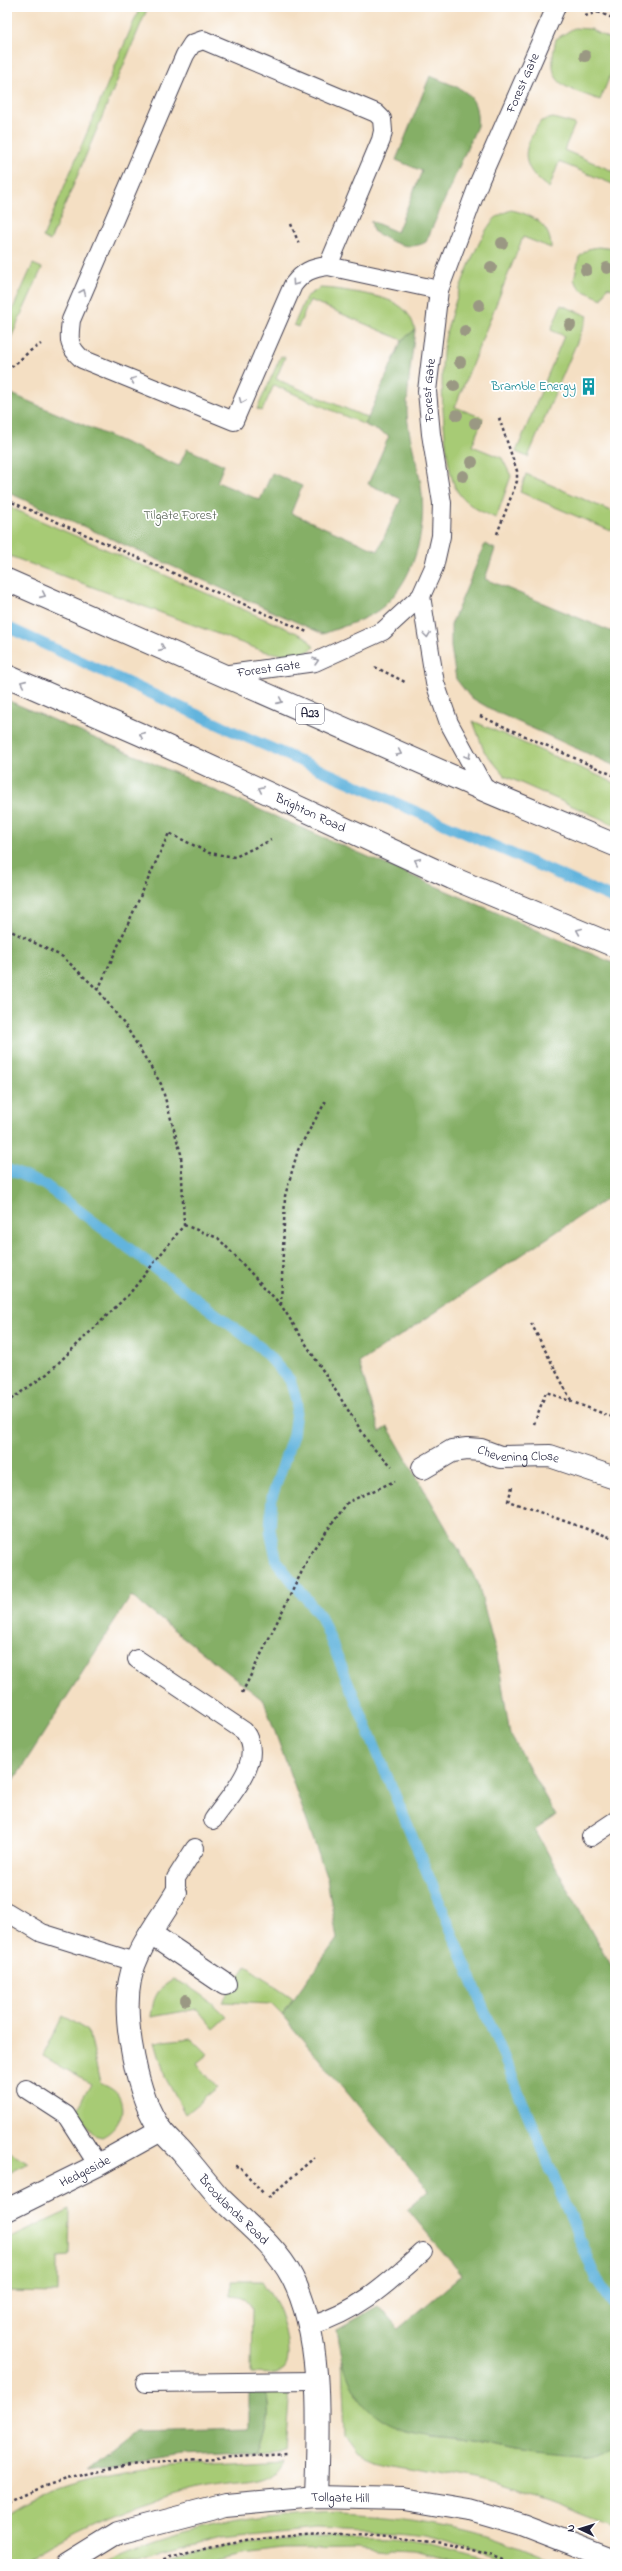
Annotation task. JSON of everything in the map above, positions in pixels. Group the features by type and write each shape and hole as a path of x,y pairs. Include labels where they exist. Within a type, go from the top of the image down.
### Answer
{"street":[{"name":"A23","path":"7,580 486,791 615,845"},
{"name":"Brighton Road","path":"7,676 142,735 452,878 615,946"},
{"name":"Chevening Close","path":"416,1472 452,1452 467,1449 500,1457 550,1456 615,1478"},
{"name":"Brooklands Road","path":"176,1893 136,1962 130,1979 127,2002 137,2069 148,2106 161,2130 209,2186 280,2259 295,2283 304,2304 314,2343 317,2452 316,2497"},
{"path":"151,1934 225,1984"},
{"name":"Hedgeside","path":"7,2210 98,2165 161,2130"},
{"name":"Tollgate Hill","path":"68,2564 118,2533 226,2505 316,2497 404,2499 470,2510 522,2525 615,2561"}],"lane":[{"name":"Forest Gate","path":"222,675 315,662 383,631 421,596 434,567 440,536 442,502 431,434 427,391 439,290 480,180 556,7"},
{"path":"328,266 381,140 383,131 382,119 376,113 203,40 192,44 185,55 71,320 69,338 72,351 82,359 234,421 293,285 302,273 314,267 328,266 439,290"},
{"path":"421,596 435,683 449,722 486,791"},
{"path":"137,1658 244,1731 250,1740 252,1751 245,1773 213,1820"},
{"path":"591,1837 615,1821"},
{"path":"176,1893 176,1878 195,1848"},
{"path":"7,1912 42,1933 136,1962"},
{"path":"26,2089 66,2115 98,2165"},
{"path":"310,2326 333,2319 373,2296 423,2252"},
{"path":"145,2383 315,2381"}],"path":[{"path":"598,12 615,19"},
{"path":"7,371 30,351 48,340 69,338"},
{"path":"497,534 517,481 517,471 500,418"},
{"path":"98,990 169,834 209,853 235,857 271,840"},
{"path":"7,930 63,957 98,990 127,1028 161,1084 181,1154 184,1225 130,1293 47,1374 7,1402"},
{"path":"281,1305 285,1196 298,1150 327,1099"},
{"path":"184,1225 218,1238 281,1305 371,1446 389,1465 416,1472"},
{"path":"531,1323 573,1402"},
{"path":"229,1721 259,1655 312,1551 348,1502 416,1472"},
{"path":"268,2198 315,2157"},
{"path":"7,2503 84,2474 164,2462 317,2452"},
{"path":"152,2564 184,2553 222,2544 262,2538 318,2535 391,2536 426,2540 513,2564"}],"green space":[{"path":"140,7 148,7 50,241 43,237"},
{"path":"574,28 591,29 615,42 615,64 600,100 566,87 555,75 553,55 556,39"},
{"path":"430,76 458,88 471,98 475,105 477,114 477,126 426,242 419,245 406,246 392,242 373,231 371,221 397,232 422,171 396,160"},
{"path":"553,118 575,124 564,150 615,172 615,185 559,162 549,188 532,173 526,157 530,140 541,121"},
{"path":"511,210 526,214 539,222 548,233 551,248 523,237 455,407 483,418 472,446 502,458 511,476 496,518 479,511 469,504 457,491 453,480 446,445 442,366 445,340 449,323 468,267 484,234 495,218"},
{"path":"598,247 615,249 615,290 607,287 602,299 581,290 574,280 579,257 588,249"},
{"path":"33,264 42,268 7,347 7,322"},
{"path":"320,288 360,293 395,303 402,307 407,313 415,330 402,340 310,300 298,327 294,325 306,297"},
{"path":"561,305 588,316 528,457 516,452 564,336 551,330"},
{"name":"Tilgate Forest","path":"415,330 407,412 422,496 423,513 418,546 406,577 397,591 380,609 356,622 323,634 7,492 7,392 179,466 187,449 224,465 217,482 260,500 272,473 302,486 291,513 378,551 401,499 368,484 389,436 365,425 402,340"},
{"path":"281,356 285,357 276,379 368,418 365,425 274,385 262,411 257,409"},
{"path":"526,474 615,513 615,524 611,531 520,492"},
{"path":"7,506 306,637 314,647 303,654 296,655 263,651 7,555"},
{"path":"485,544 495,549 485,579 615,633 615,766 494,711 470,697 456,679 451,647 451,625"},
{"path":"7,700 615,964 615,1193 359,1363 380,1432 388,1427 478,1583 499,1665 510,1734 556,1816 535,1830 615,1974 615,2451 612,2449 589,2457 551,2455 404,2430 381,2419 371,2411 363,2403 351,2383 343,2362 337,2329 378,2306 398,2329 462,2275 407,2209 429,2190 282,2015 337,1939 327,1878 264,1701 131,1596 7,1791"},
{"path":"473,721 615,783 615,825 505,776 484,751"},
{"path":"246,1966 293,1998 282,2015 271,2004 222,2002"},
{"path":"173,1980 195,1990 216,2006 227,2017 214,2029 197,2009 151,2017 156,1995 167,1983"},
{"path":"63,2016 88,2031 100,2083 114,2091 121,2101 122,2108 119,2120 112,2130 102,2137 94,2135 76,2110 91,2084 43,2056"},
{"path":"192,2038 208,2054 197,2063 217,2088 185,2114 165,2077 155,2042"},
{"path":"7,2150 29,2163 7,2174"},
{"path":"70,2210 69,2256 58,2257 58,2293 7,2292 7,2240"},
{"path":"231,2281 262,2281 279,2310 288,2347 287,2364 281,2371 268,2374 251,2373 252,2310 245,2298 231,2295"},
{"path":"342,2360 357,2396 431,2436 469,2440 516,2450 587,2457 612,2449 615,2451 615,2527 559,2505 478,2479 374,2460 357,2453 345,2437"},
{"path":"249,2390 266,2392 268,2400 268,2422 258,2451 184,2455 88,2470 136,2432 249,2429"},
{"path":"290,2390 285,2449 258,2451 268,2422 268,2400 266,2392"},
{"path":"282,2459 277,2467 264,2476 248,2481 221,2484 170,2495 91,2525 65,2538 21,2564 7,2564 7,2512 39,2496 72,2484 141,2470 212,2463"},
{"path":"340,2513 418,2520 475,2531 563,2564 524,2564 426,2536 395,2533 317,2530 222,2540 161,2556 139,2564 106,2564 162,2542 221,2526 280,2517"},
{"path":"325,2538 392,2539 426,2544 503,2564 465,2564 411,2552 388,2551 385,2553 356,2549 284,2550 244,2555 203,2564 163,2564 203,2552 223,2548"}],"waterway":[{"path":"7,627 239,734 615,899"},
{"path":"7,1169 45,1185 261,1348 290,1380 297,1403 293,1435 272,1497 270,1530 277,1562 321,1617 596,2279 615,2307"}],"place":[{"name":"Bramble Energy","path":"589,386"}]}
